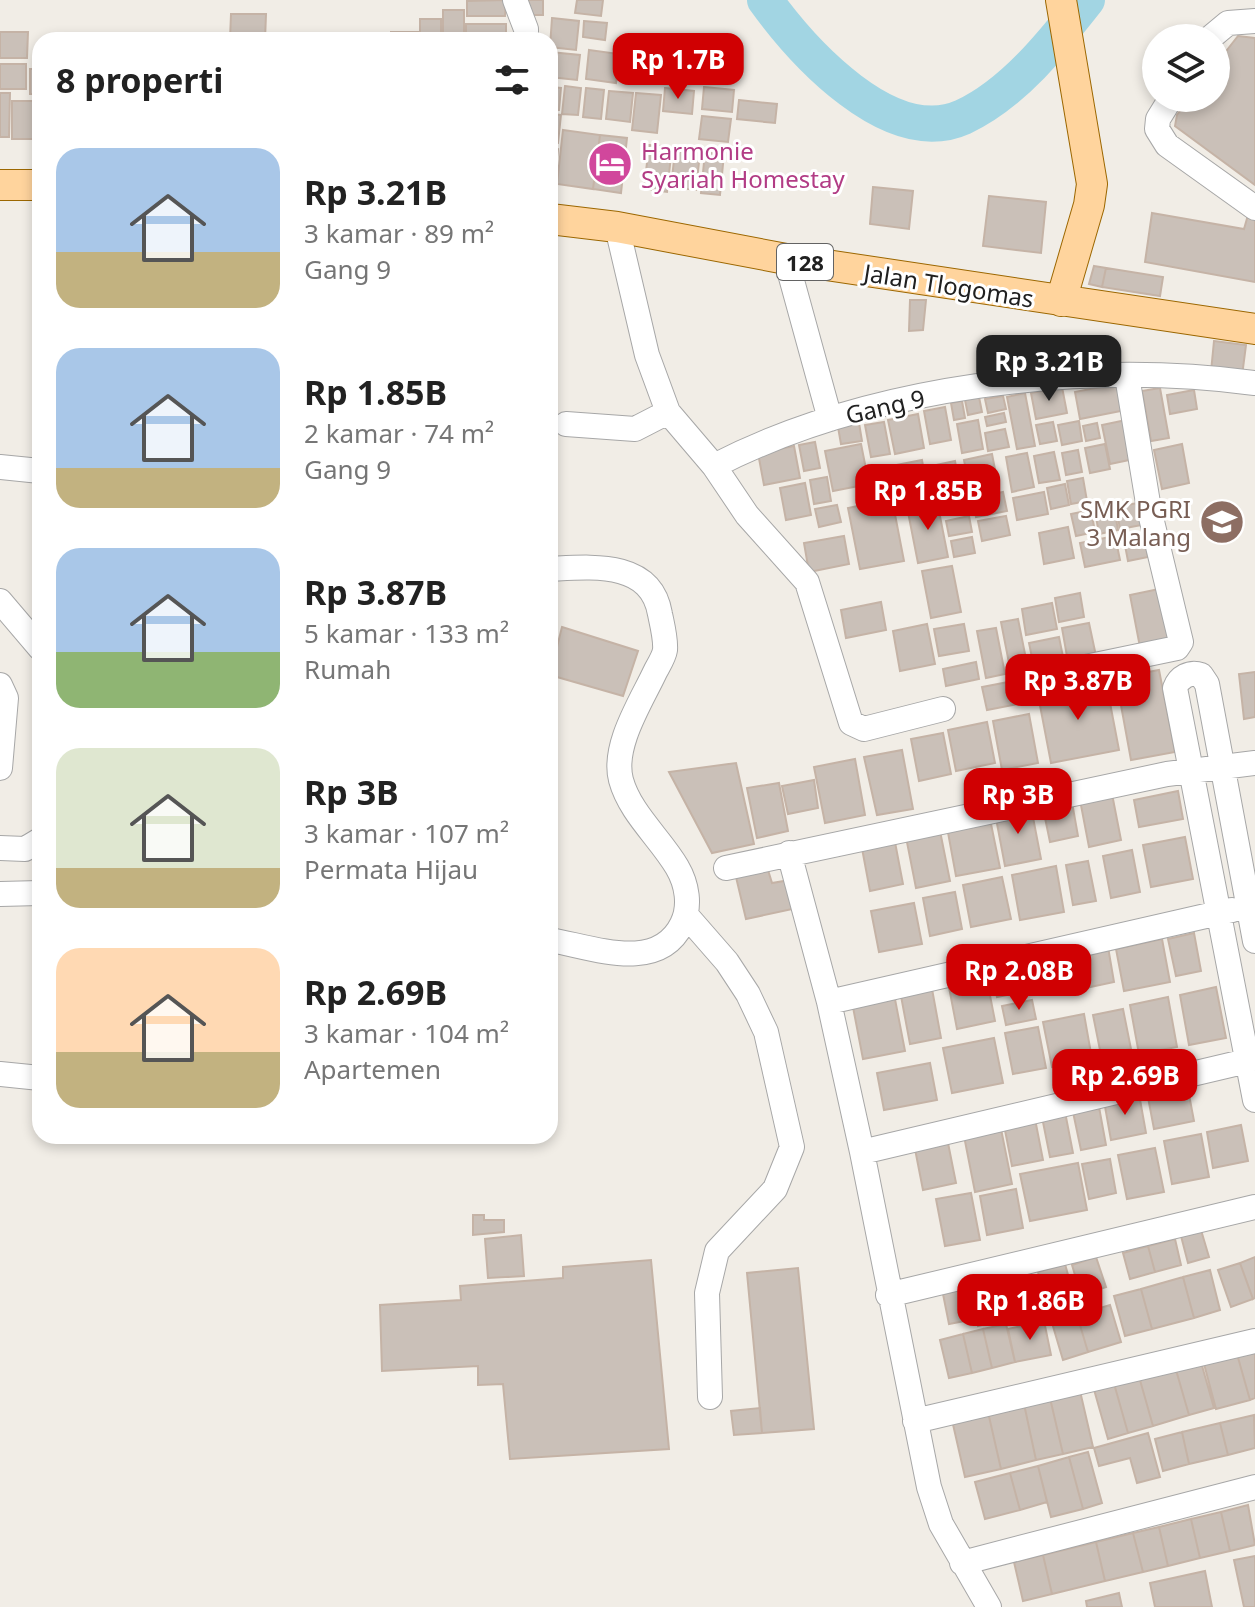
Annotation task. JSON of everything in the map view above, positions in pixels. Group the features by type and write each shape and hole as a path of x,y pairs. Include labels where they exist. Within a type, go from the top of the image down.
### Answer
{"main road":[{"path":"1061,0 1091,172 1089,205 1061,301"},
{"path":"0,185 32,185"},
{"name":"Jalan Tlogomas","path":"558,220 617,227 786,259 1255,329"}],"street":[{"path":"515,0 526,32"},
{"path":"1227,24 1255,21"},
{"path":"1162,112 1158,119 1160,136 1255,208"},
{"path":"617,227 647,355 668,412 714,466 747,515 807,582 851,723 864,729 943,709"},
{"path":"786,259 830,419"},
{"path":"1047,675 1177,648 1181,642 1149,509 1127,376"},
{"name":"Gang 9","path":"714,466 759,443 830,419 982,387 1127,376 1183,376 1255,383"},
{"path":"566,424 635,429 668,412"},
{"path":"0,467 32,470"},
{"path":"558,570 609,568 628,572 649,587 658,604 665,650 623,744 619,764 621,780 629,799 684,881 686,915 677,934 650,953 634,955 558,941"},
{"path":"0,601 32,639"},
{"path":"1255,941 1252,908 1207,684 1196,674 1183,677 1175,688 1255,1100"},
{"path":"0,685 6,698 0,768"},
{"path":"726,868 1192,771 1255,763"},
{"path":"0,848 25,849 32,845"},
{"path":"789,853 829,1002 915,1421 941,1524 989,1607"},
{"path":"0,894 32,893"},
{"path":"829,1002 1217,912 1252,908"},
{"path":"686,915 727,962 748,994 766,1032 792,1147 775,1189 717,1251 707,1293 710,1397"},
{"path":"862,1152 1247,1061"},
{"path":"0,1074 32,1077"},
{"path":"888,1295 1255,1207"},
{"path":"915,1421 1255,1341"},
{"path":"962,1563 1255,1487"}],"building":[{"path":"506,0 505,16 467,16 467,1"},
{"path":"524,0 543,0 543,15 524,15"},
{"path":"577,0 603,0 601,16 575,13"},
{"path":"443,10 464,10 464,32 443,32"},
{"path":"231,14 266,14 265,32 230,32"},
{"path":"552,18 579,21 576,50 558,48 558,32 551,32"},
{"path":"420,19 441,19 441,32 420,32"},
{"path":"584,21 607,23 605,40 583,37"},
{"path":"466,24 506,24 506,32 466,32"},
{"path":"0,32 28,32 27,58 0,58"},
{"path":"1238,36 1255,38 1255,185 1175,126 1179,112 1230,112 1230,46"},
{"path":"589,50 619,54 616,83 586,79"},
{"path":"623,52 661,56 658,83 621,79"},
{"path":"558,53 580,55 577,80 558,78"},
{"path":"0,64 26,64 26,89 0,89"},
{"path":"30,69 32,69 32,94"},
{"path":"565,86 581,88 578,115 562,114"},
{"path":"704,87 734,90 732,112 702,109"},
{"path":"558,88 561,88 558,110"},
{"path":"586,88 604,90 601,119 583,117"},
{"path":"665,88 694,91 692,114 663,111"},
{"path":"609,91 633,93 630,122 606,119"},
{"path":"0,93 10,93 9,137 0,137"},
{"path":"636,93 661,95 657,133 632,130"},
{"path":"739,100 777,104 775,123 737,119"},
{"path":"12,101 32,101 32,139 12,139"},
{"path":"558,115 561,115 558,143"},
{"path":"702,116 731,119 728,142 699,139"},
{"path":"563,130 600,135 593,189 558,184"},
{"name":"Harmonie Syariah Homestay","path":"600,135 627,138 621,193 593,189"},
{"path":"649,145 672,147 667,192 644,189"},
{"path":"675,151 700,153 696,190 671,187"},
{"path":"705,152 724,154 720,195 701,193"},
{"path":"873,187 913,191 909,229 870,224"},
{"path":"989,196 1046,202 1041,253 983,246"},
{"path":"1152,213 1244,229 1248,215 1255,218 1255,282 1145,262"},
{"path":"1094,266 1106,268 1102,287 1089,284"},
{"path":"1094,266 1163,277 1160,296 1102,287 1106,268"},
{"path":"910,300 926,300 923,330 909,331"},
{"path":"1214,341 1246,345 1242,376 1211,372"},
{"path":"1126,382 1131,409 1080,419 1075,392"},
{"path":"1062,387 1067,413 1036,419 1031,393"},
{"path":"1160,388 1169,438 1151,441 1142,391"},
{"path":"1194,390 1197,409 1170,414 1167,395"},
{"path":"1025,393 1035,446 1017,449 1007,397"},
{"path":"1003,396 1006,409 988,413 985,399"},
{"path":"979,397 982,412 968,415 965,400"},
{"path":"962,401 965,418 954,420 951,403"},
{"path":"945,407 951,440 930,444 924,411"},
{"path":"1004,413 1006,422 987,426 985,417"},
{"path":"918,414 924,448 895,454 888,420"},
{"path":"1131,419 1139,458 1110,464 1102,425"},
{"path":"978,420 983,449 962,453 957,424"},
{"path":"1079,421 1082,441 1062,445 1058,425"},
{"path":"884,422 890,454 871,457 865,425"},
{"path":"1053,422 1057,441 1040,444 1036,425"},
{"path":"859,423 862,441 841,444 838,427"},
{"path":"1097,423 1100,438 1086,441 1083,426"},
{"path":"1005,429 1009,447 988,451 985,433"},
{"path":"815,442 820,468 804,471 799,445"},
{"path":"861,444 869,484 833,491 825,451"},
{"path":"1105,444 1110,469 1090,473 1085,448"},
{"path":"1182,444 1189,483 1162,489 1154,450"},
{"path":"794,446 800,478 764,485 758,453"},
{"path":"1078,450 1082,472 1066,475 1062,453"},
{"path":"1054,452 1060,480 1039,483 1034,456"},
{"path":"1027,453 1034,487 1012,492 1006,457"},
{"path":"992,454 998,485 970,491 964,460"},
{"path":"922,460 927,489 886,497 881,468"},
{"path":"955,461 959,483 939,486 936,465"},
{"path":"827,477 831,501 814,504 810,480"},
{"path":"1083,478 1087,501 1071,504 1067,481"},
{"path":"805,483 811,515 786,520 780,488"},
{"path":"1065,484 1069,505 1051,509 1047,488"},
{"path":"959,489 962,505 945,509 942,492"},
{"path":"1003,492 1007,511 976,517 973,498"},
{"path":"1044,492 1048,514 1017,520 1013,498"},
{"path":"892,499 904,561 860,569 848,508"},
{"path":"937,501 948,557 918,563 907,507"},
{"path":"1143,502 1147,524 1120,529 1116,507"},
{"path":"837,505 841,522 819,527 815,509"},
{"path":"1114,507 1118,530 1099,534 1095,511"},
{"path":"1091,510 1095,532 1076,536 1071,514"},
{"path":"969,516 972,532 949,536 946,521"},
{"path":"1006,516 1010,535 982,541 978,521"},
{"path":"1068,527 1074,558 1044,564 1039,533"},
{"path":"844,536 849,564 809,572 804,543"},
{"path":"1115,536 1120,560 1085,567 1080,543"},
{"path":"1144,536 1148,557 1128,561 1124,540"},
{"path":"972,537 975,553 954,557 951,541"},
{"path":"952,566 961,612 931,618 922,571"},
{"path":"1164,588 1174,640 1140,647 1130,595"},
{"path":"1080,593 1084,617 1059,622 1055,598"},
{"path":"881,602 886,630 846,638 841,610"},
{"path":"1052,603 1057,629 1026,635 1022,609"},
{"path":"1018,619 1026,659 1009,663 1001,622"},
{"path":"1089,623 1096,656 1068,662 1062,628"},
{"path":"927,624 935,664 900,671 893,631"},
{"path":"964,624 969,651 939,656 934,629"},
{"path":"562,627 638,651 623,696 558,677 558,643"},
{"path":"996,628 1005,674 986,678 977,631"},
{"path":"1059,637 1065,667 1035,672 1029,643"},
{"path":"976,662 979,679 946,686 943,669"},
{"path":"1159,670 1175,752 1131,760 1116,678"},
{"path":"1255,672 1255,717 1244,719 1239,674"},
{"path":"1024,679 1028,702 987,710 982,687"},
{"path":"1106,682 1119,750 1051,763 1038,695"},
{"path":"1029,714 1038,763 1002,770 993,721"},
{"path":"987,722 995,763 956,771 948,730"},
{"path":"943,733 951,774 919,781 911,739"},
{"path":"902,750 913,809 877,815 864,757"},
{"path":"855,759 865,815 825,823 814,767"},
{"path":"736,763 754,844 712,853 669,772"},
{"path":"814,780 818,808 788,814 782,786"},
{"path":"779,783 788,831 757,838 747,788"},
{"path":"1178,791 1183,819 1139,827 1134,800"},
{"path":"1112,794 1121,840 1089,847 1080,800"},
{"path":"1031,807 1041,859 1005,866 995,813"},
{"path":"1073,808 1078,836 1050,842 1044,813"},
{"path":"990,819 1000,868 956,876 947,827"},
{"path":"940,831 950,881 916,888 906,837"},
{"path":"894,837 903,884 870,891 861,843"},
{"path":"1185,837 1193,879 1151,887 1143,845"},
{"path":"1132,850 1140,892 1111,898 1103,856"},
{"path":"1088,861 1096,901 1073,905 1066,865"},
{"path":"1056,866 1064,912 1020,920 1012,875"},
{"path":"768,870 772,883 790,880 797,908 746,919 736,877"},
{"path":"1002,877 1011,919 971,927 963,885"},
{"path":"955,892 962,929 930,936 923,898"},
{"path":"914,903 922,944 879,952 871,911"},
{"path":"1194,933 1201,971 1176,976 1168,939"},
{"path":"1162,939 1170,982 1124,991 1116,949"},
{"path":"1108,947 1114,982 1081,989 1074,953"},
{"path":"1060,953 1067,983 1041,988 1035,958"},
{"path":"1028,967 1032,990 997,997 992,974"},
{"path":"986,975 995,1021 957,1029 948,982"},
{"path":"1216,987 1226,1038 1189,1045 1180,995"},
{"path":"932,989 941,1038 910,1044 901,996"},
{"path":"894,994 905,1051 863,1059 852,1002"},
{"path":"1168,997 1177,1047 1139,1054 1130,1005"},
{"path":"1032,1000 1036,1019 1006,1025 1002,1006"},
{"path":"1123,1009 1131,1049 1101,1055 1093,1015"},
{"path":"1084,1014 1092,1059 1052,1067 1043,1022"},
{"path":"1038,1027 1046,1068 1013,1074 1005,1033"},
{"path":"994,1038 1003,1083 952,1093 943,1048"},
{"path":"930,1063 937,1100 884,1110 877,1073"},
{"path":"1187,1084 1194,1121 1154,1129 1147,1092"},
{"path":"1139,1094 1146,1133 1111,1140 1104,1101"},
{"path":"1099,1107 1106,1145 1081,1150 1073,1112"},
{"path":"1065,1112 1073,1153 1050,1157 1042,1117"},
{"path":"1035,1119 1043,1160 1012,1166 1004,1125"},
{"path":"1241,1125 1248,1161 1213,1168 1207,1132"},
{"path":"1001,1129 1012,1184 975,1192 964,1136"},
{"path":"1201,1134 1209,1177 1172,1184 1164,1141"},
{"path":"948,1143 956,1183 923,1190 915,1149"},
{"path":"1155,1148 1164,1192 1127,1199 1118,1155"},
{"path":"1110,1159 1116,1193 1089,1199 1082,1164"},
{"path":"1078,1163 1087,1210 1030,1221 1020,1174"},
{"path":"1016,1189 1023,1228 987,1235 980,1196"},
{"path":"971,1193 980,1240 945,1246 936,1199"},
{"path":"473,1215 484,1215 484,1220 504,1220 504,1232 473,1235"},
{"path":"1201,1230 1209,1257 1188,1263 1181,1236"},
{"path":"521,1235 524,1276 488,1278 485,1239"},
{"path":"1175,1239 1181,1265 1155,1272 1148,1246"},
{"path":"1148,1246 1155,1272 1130,1279 1123,1253"},
{"path":"1096,1257 1106,1287 1081,1295 1072,1265"},
{"path":"1255,1257 1255,1298 1253,1299 1240,1263"},
{"path":"651,1260 669,1449 510,1459 503,1384 478,1385 478,1366 382,1371 380,1305 461,1300 460,1286 563,1278 563,1267"},
{"path":"1240,1263 1253,1299 1231,1307 1218,1270"},
{"path":"1065,1264 1077,1307 1049,1315 1038,1272"},
{"path":"798,1268 814,1429 762,1433 747,1273"},
{"path":"1210,1270 1220,1310 1194,1318 1183,1277"},
{"path":"1030,1273 1041,1314 1014,1321 1004,1279"},
{"path":"1183,1277 1194,1318 1152,1329 1141,1289"},
{"path":"997,1282 1006,1319 978,1326 969,1289"},
{"path":"964,1289 970,1320 949,1324 943,1294"},
{"path":"1141,1289 1152,1329 1125,1336 1114,1296"},
{"path":"1110,1305 1121,1342 1088,1352 1077,1315"},
{"path":"1077,1315 1088,1352 1063,1360 1052,1323"},
{"path":"1044,1321 1051,1355 1015,1362 1008,1329"},
{"path":"1006,1324 1015,1362 992,1368 983,1329"},
{"path":"983,1329 992,1368 972,1373 963,1334"},
{"path":"963,1334 972,1373 949,1378 940,1340"},
{"path":"1255,1349 1255,1398 1250,1400 1237,1354"},
{"path":"1237,1354 1250,1400 1216,1409 1204,1364"},
{"path":"1199,1355 1214,1408 1189,1415 1174,1363"},
{"path":"1174,1363 1189,1415 1153,1426 1138,1373"},
{"path":"1138,1373 1153,1426 1128,1433 1113,1380"},
{"path":"1113,1380 1128,1433 1108,1439 1093,1386"},
{"path":"1080,1391 1093,1447 1063,1454 1050,1398"},
{"path":"1050,1398 1063,1454 1036,1460 1024,1404"},
{"path":"1024,1404 1036,1460 1001,1469 988,1412"},
{"path":"760,1408 762,1433 734,1435 731,1411"},
{"path":"988,1412 1001,1469 965,1477 952,1420"},
{"path":"1254,1415 1255,1448 1228,1455 1220,1423"},
{"path":"1220,1423 1228,1455 1189,1464 1182,1432"},
{"path":"1182,1432 1189,1464 1163,1471 1155,1439"},
{"path":"1148,1433 1160,1477 1137,1483 1130,1458 1099,1466 1094,1448"},
{"path":"1088,1452 1102,1503 1083,1509 1069,1457"},
{"path":"1069,1457 1083,1509 1051,1517 1038,1466"},
{"path":"1038,1466 1047,1502 1020,1510 1010,1473"},
{"path":"1010,1473 1020,1510 985,1519 975,1482"},
{"path":"1248,1505 1255,1545 1230,1551 1221,1512"},
{"path":"1221,1512 1230,1551 1200,1558 1191,1519"},
{"path":"1191,1519 1200,1558 1168,1566 1159,1527"},
{"path":"1159,1527 1168,1566 1143,1572 1133,1533"},
{"path":"1133,1533 1143,1572 1105,1581 1096,1542"},
{"path":"1096,1542 1105,1581 1052,1594 1043,1555"},
{"path":"1043,1555 1052,1594 1023,1601 1014,1562"},
{"path":"1255,1556 1255,1607 1244,1607 1234,1560"},
{"path":"1205,1571 1212,1607 1155,1607 1150,1583"},
{"path":"1119,1593 1122,1607 1087,1607 1086,1601"}],"waterway":[{"path":"765,0 801,44 850,90 878,108 906,120 935,124 963,117 999,95 1046,49 1087,0"}],"place":[{"name":"Harmonie Syariah Homestay","path":"610,164"},
{"name":"SMK PGRI 3 Malang","path":"1222,522"}]}
